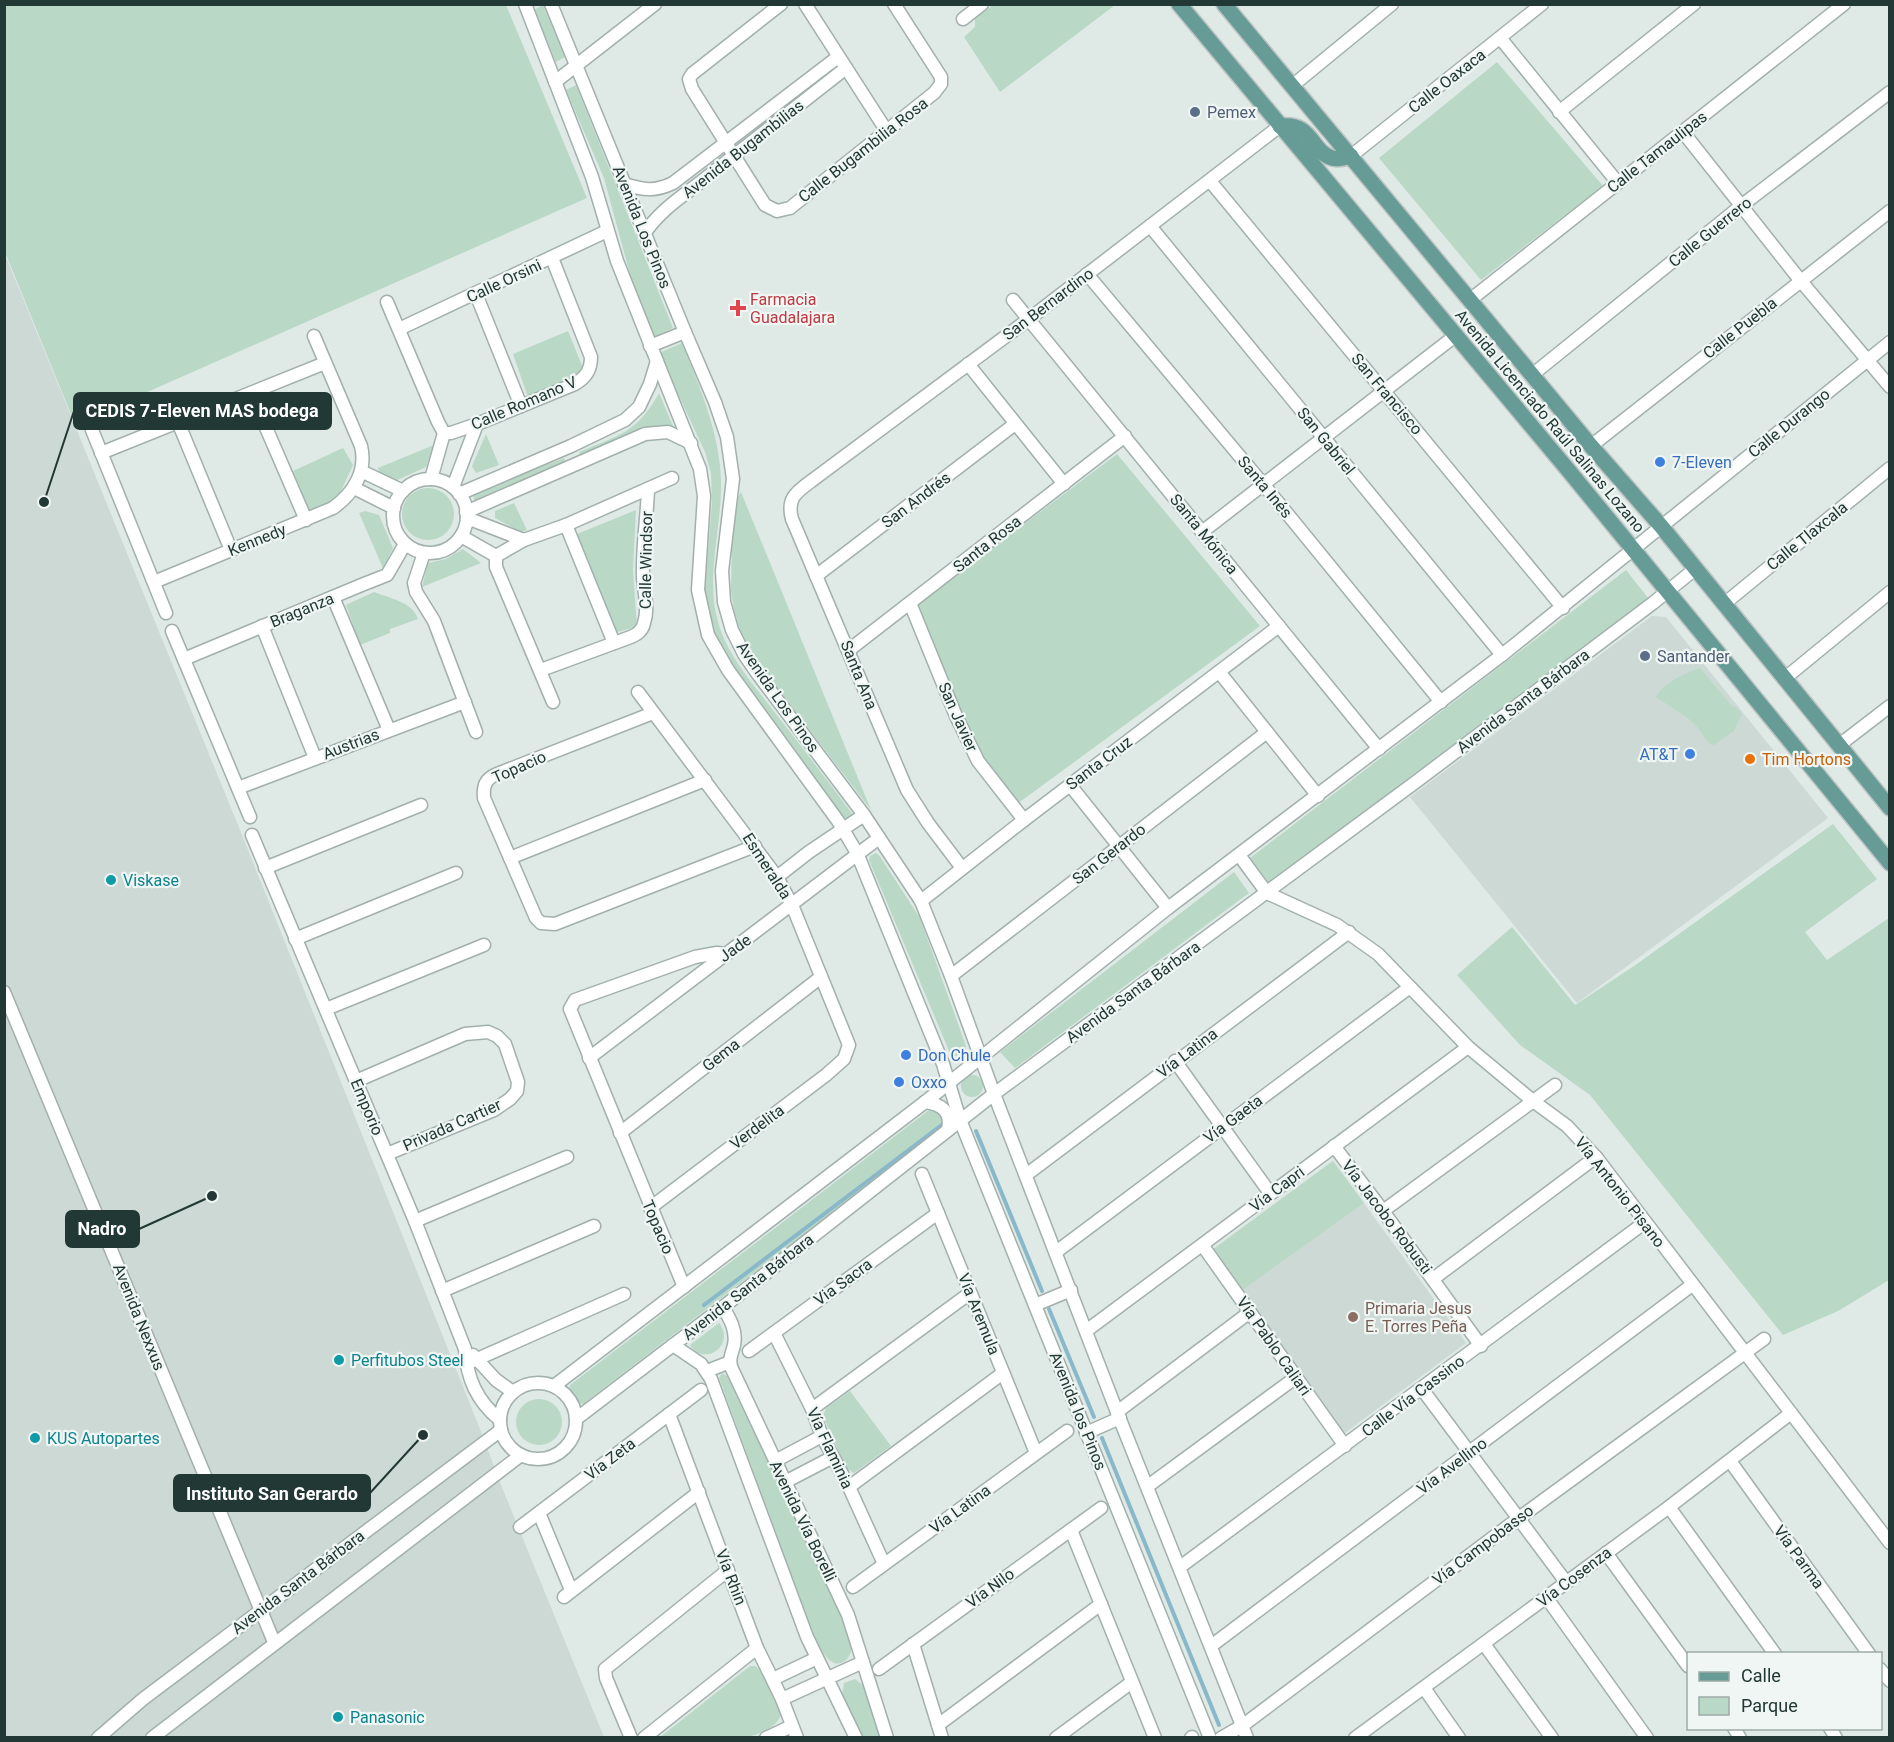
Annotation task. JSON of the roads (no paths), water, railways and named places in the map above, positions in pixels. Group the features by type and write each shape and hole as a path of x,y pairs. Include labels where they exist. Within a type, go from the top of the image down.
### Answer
{"main road":[{"name":"Avenida Licenciado Raúl Salinas Lozano","path":"1179,4 1633,549 1890,863"},
{"name":"Avenida Licenciado Raúl Salinas Lozano","path":"1227,6 1591,446 1661,526 1838,747 1890,808"},
{"path":"1280,126 1295,126 1332,158 1351,156"}],"street":[{"name":"Avenida Los Pinos","path":"551,4 715,402 727,437 733,479 722,572 724,602 732,630 757,673 864,815 921,901 994,1094"},
{"path":"555,82 655,4"},
{"path":"734,156 689,79 692,74 781,4"},
{"path":"805,4 886,130"},
{"name":"Calle Bugambilia Rosa","path":"734,156 765,205 782,211 790,208 938,90 941,77 894,4"},
{"path":"963,19 982,4"},
{"path":"1292,86 1392,4"},
{"name":"Calle Oaxaca","path":"1351,156 1501,39 1542,4"},
{"path":"1559,112 1694,4"},
{"name":"Calle Tamaulipas","path":"1470,300 1845,4"},
{"name":"Avenida Los Pinos","path":"525,5 592,177 617,261 691,443 703,485 703,522 698,587 708,635 728,670 843,830 857,854 873,887 949,1083"},
{"path":"1501,39 1618,183"},
{"name":"Avenida Bugambilias","path":"624,184 645,190 673,183 838,57"},
{"name":"Avenida Bugambilias","path":"644,234 666,208 846,68"},
{"name":"Calle Guerrero","path":"1532,375 1741,206 1890,92"},
{"name":"San Bernardino","path":"814,479 1029,319 1280,126"},
{"path":"1683,132 1800,280 1890,387"},
{"name":"San Francisco","path":"1210,181 1563,608"},
{"name":"Calle Puebla","path":"1591,446 1890,211"},
{"name":"San Gabriel","path":"1150,226 1502,655"},
{"name":"Calle Orsini","path":"399,329 608,231"},
{"name":"Calle Romano V","path":"444,433 451,433 477,424 583,380 591,366 591,357 552,258"},
{"name":"Santa Inés","path":"1087,274 1441,702"},
{"path":"476,294 521,406"},
{"name":"Santa Mónica","path":"1013,300 1379,749"},
{"path":"387,302 444,433 431,479"},
{"path":"650,346 685,332"},
{"path":"101,453 325,363 314,336"},
{"path":"1202,532 1455,336"},
{"name":"Calle Durango","path":"1633,549 1890,342"},
{"path":"456,491 571,446 617,425 632,415 645,396 657,362"},
{"name":"Kennedy","path":"154,582 306,520 333,508 348,496 361,471 363,462 361,446 325,363"},
{"path":"968,364 1064,484"},
{"path":"251,393 306,520"},
{"path":"178,422 231,550"},
{"path":"456,491 477,424"},
{"name":"San Andrés","path":"816,576 1015,424"},
{"path":"92,430 166,613"},
{"path":"467,515 578,462 645,434 668,432 691,443"},
{"name":"Santa Rosa","path":"849,650 1125,436"},
{"path":"571,446 578,462"},
{"name":"Calle Tlaxcala","path":"1724,604 1890,468"},
{"path":"361,471 403,490"},
{"path":"496,556 524,540 566,525 672,478"},
{"path":"431,479 443,482 456,491 467,515 461,536 454,544 434,553 424,553 405,544 397,534 393,521 394,507 403,490 421,480 431,479"},
{"name":"Santa Ana","path":"814,479 794,495 789,510 907,790 928,823 962,868"},
{"path":"354,488 394,507"},
{"name":"Calle Windsor","path":"541,670 638,634 645,621 643,575 648,489"},
{"path":"467,515 524,540"},
{"path":"566,525 614,644"},
{"path":"461,536 496,556"},
{"name":"Braganza","path":"184,658 387,575 405,544"},
{"path":"554,1386 925,1102 1168,908 1563,608 1633,549"},
{"path":"424,553 414,583 416,592 434,621 476,732"},
{"path":"496,556 496,567 553,702"},
{"name":"Avenida Santa Bárbara","path":"576,1419 723,1307 994,1094 1267,893 1695,569"},
{"path":"1784,680 1890,592"},
{"path":"333,597 389,730"},
{"name":"San Javier","path":"910,603 973,752 985,772 1024,820"},
{"path":"262,626 315,758"},
{"name":"Santa Cruz","path":"921,901 1279,626"},
{"path":"172,631 250,817"},
{"path":"1220,673 1318,796"},
{"name":"Esmeralda","path":"638,692 777,877 792,905 847,1038"},
{"name":"Austrias","path":"238,788 465,702"},
{"path":"1838,747 1890,706"},
{"name":"Topacio","path":"653,713 486,780 483,790 484,798 536,918 547,925 566,920 755,846"},
{"name":"San Gerardo","path":"951,976 1267,732"},
{"path":"510,858 705,780"},
{"path":"1070,785 1168,908"},
{"path":"265,868 421,805"},
{"path":"777,877 864,815"},
{"name":"Emporio","path":"252,836 415,1221 465,1349 472,1362 513,1392"},
{"name":"Jade","path":"590,1058 879,838"},
{"path":"1239,855 1267,893"},
{"path":"295,939 456,873"},
{"name":"Vía Antonio Pisano","path":"1267,893 1322,917 1349,932 1378,954 1468,1047 1567,1126 1596,1157 1644,1223 1890,1543"},
{"name":"Vía Latina","path":"1026,1175 1349,932"},
{"path":"326,1009 484,945"},
{"name":"Topacio","path":"684,1287 570,1009 575,1000 695,957 717,953 726,954"},
{"name":"Gema","path":"620,1133 821,977"},
{"name":"Vía Gaeta","path":"1056,1252 1410,987"},
{"name":"Avenida Nexxus","path":"4,992 274,1642"},
{"name":"Privada Cartier","path":"356,1081 465,1034 488,1032 497,1036 505,1044 518,1082 517,1091 510,1099 494,1110 387,1154"},
{"name":"Verdelita","path":"650,1208 836,1068 848,1051 847,1038"},
{"name":"Vía Capri","path":"1086,1331 1468,1047"},
{"path":"1175,1061 1270,1193"},
{"name":"Avenida los Pinos","path":"949,1083 960,1120 1210,1737"},
{"path":"1383,1210 1555,1085"},
{"path":"994,1094 1245,1731"},
{"path":"925,1102 938,1105 946,1110 948,1130"},
{"name":"Vía Jacobo Robusti","path":"1334,1146 1481,1346"},
{"path":"1433,1279 1596,1157"},
{"path":"415,1221 567,1158"},
{"name":"Vía Aremula","path":"922,1174 1036,1453"},
{"name":"Via Sacra","path":"749,1351 938,1213"},
{"name":"Calle Vía Cassino","path":"1180,1567 1644,1223"},
{"path":"442,1291 594,1226"},
{"name":"Vía Pablo Caliari","path":"1203,1245 1295,1378 1346,1446"},
{"name":"Vía Avellino","path":"1211,1646 1692,1285"},
{"path":"1035,1305 1071,1290"},
{"path":"812,1409 970,1293"},
{"path":"500,1425 504,1405 513,1392 520,1387 537,1383 554,1386 569,1400 576,1419 570,1441 562,1449 541,1458 521,1455 511,1447 500,1425 476,1394 472,1362 624,1294"},
{"path":"673,1345 707,1371 730,1362 735,1343 734,1330 723,1307"},
{"path":"1086,1433 1119,1415 1250,1312"},
{"name":"Vía Flaminia","path":"774,1333 884,1564"},
{"name":"Vía Campobasso","path":"1221,1737 1245,1731 1519,1518 1764,1340"},
{"name":"Avenida Vía Borelli","path":"730,1362 848,1615 887,1737"},
{"name":"Avenida Vía Borelli","path":"707,1371 807,1637 856,1737"},
{"path":"849,1487 1003,1373"},
{"path":"1148,1486 1295,1378"},
{"path":"1422,1389 1566,1582"},
{"name":"Vía Zeta","path":"520,1527 700,1390"},
{"name":"Vía Cosenza","path":"1360,1736 1669,1507 1791,1413"},
{"name":"Vía Rhin","path":"669,1414 757,1648 773,1679 795,1732"},
{"name":"Avenida Santa Bárbara","path":"98,1737 143,1699 261,1611 500,1425"},
{"name":"Vía Latina","path":"853,1587 1067,1431"},
{"path":"775,1461 822,1436"},
{"name":"Avenida Santa Bárbara","path":"152,1737 521,1455"},
{"path":"785,1482 833,1457"},
{"name":"Vía Parma","path":"1730,1461 1868,1652"},
{"path":"539,1513 567,1594 699,1492"},
{"path":"1669,1507 1774,1652"},
{"name":"Vía Nilo","path":"879,1669 1101,1508"},
{"path":"1071,1530 1155,1737"},
{"path":"1606,1553 1687,1663"},
{"path":"632,1737 604,1671 608,1665 728,1570"},
{"path":"1546,1597 1647,1737"},
{"path":"913,1644 940,1731 1101,1604"},
{"path":"1484,1644 1552,1737"},
{"path":"644,1737 757,1648"},
{"path":"773,1679 817,1658"},
{"path":"782,1699 863,1662"},
{"path":"1056,1737 1132,1682"},
{"path":"1424,1688 1459,1737"},
{"path":"766,1737 795,1732"}],"waterway":[{"path":"704,1305 943,1124"},
{"path":"976,1131 1042,1291"},
{"path":"1049,1309 1094,1417"},
{"path":"1102,1438 1219,1725"}],"place":[{"name":"Pemex","path":"1195,112"},
{"name":"Farmacia Guadalajara","path":"738,308"},
{"name":"7-Eleven","path":"1660,462"},
{"name":"CEDIS 7-Eleven MAS bodega","path":"44,502"},
{"name":"Santander","path":"1645,656"},
{"name":"AT&T","path":"1690,754"},
{"name":"Tim Hortons","path":"1750,759"},
{"name":"Viskase","path":"111,880"},
{"name":"Don Chule","path":"906,1055"},
{"name":"Oxxo","path":"899,1082"},
{"name":"Nadro","path":"212,1196"},
{"name":"Primaria Jesus E. Torres Peña","path":"1353,1317"},
{"name":"Perfitubos Steel","path":"339,1360"},
{"name":"Instituto San Gerardo","path":"423,1435"},
{"name":"KUS Autopartes","path":"35,1438"},
{"name":"Panasonic","path":"338,1717"}]}
